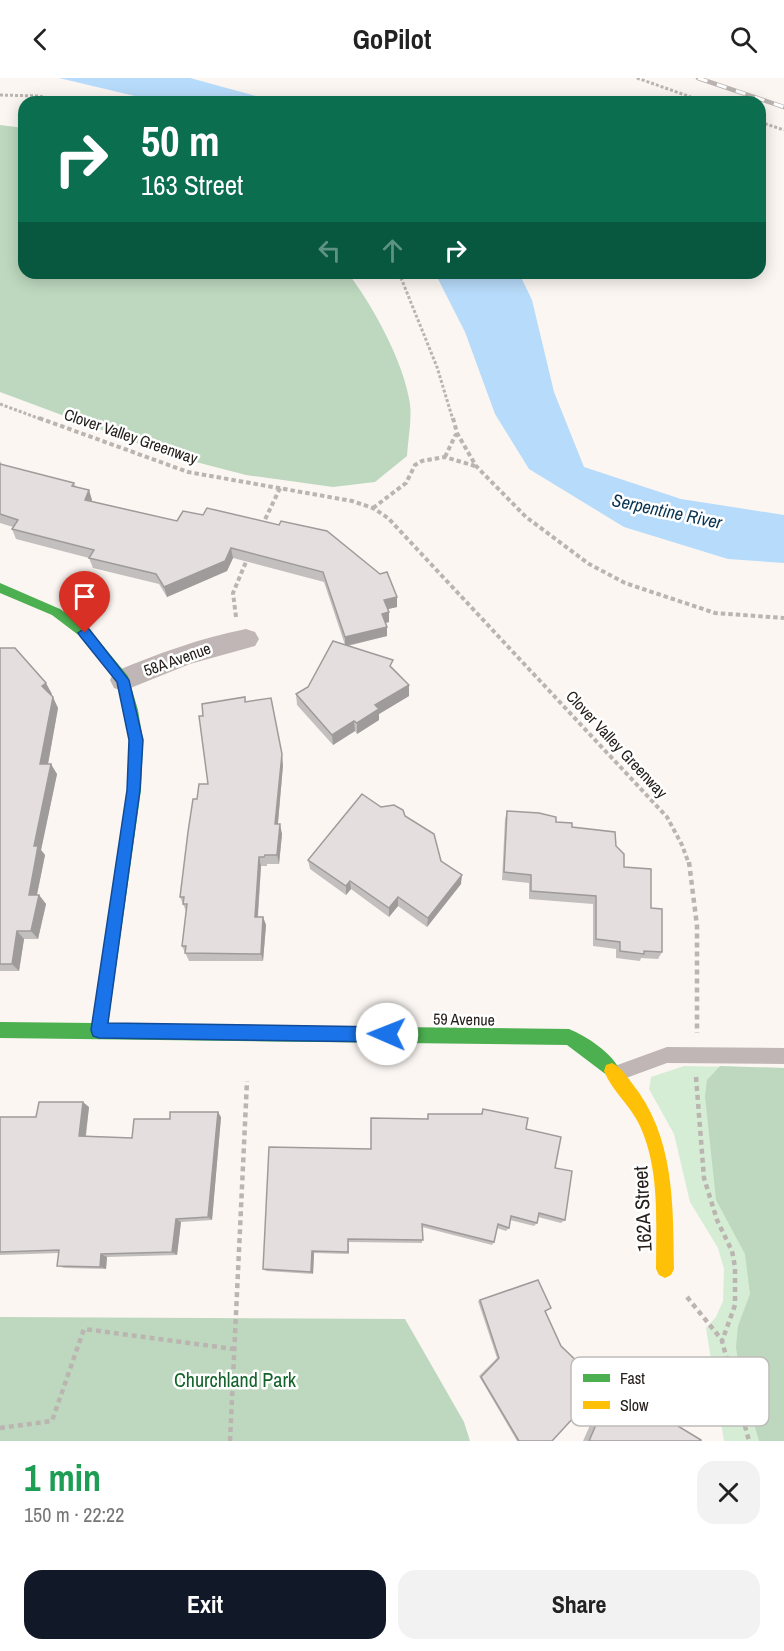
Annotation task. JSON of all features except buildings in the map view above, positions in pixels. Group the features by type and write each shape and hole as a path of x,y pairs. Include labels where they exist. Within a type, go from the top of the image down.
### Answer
{"street":[{"name":"58A Avenue","path":"0,588 56,612 85,633 123,680 165,661 214,645 246,639"},
{"path":"99,1030 134,790 136,740 123,680"},
{"name":"59 Avenue","path":"0,1029 569,1037"},
{"name":"162A Street","path":"569,1037 596,1055 614,1074 642,1112 657,1142 664,1189 665,1269"}],"lane":[{"path":"614,1074 667,1055 784,1056"}],"path":[{"path":"637,78 688,96"},
{"path":"0,95 39,96"},
{"path":"766,124 784,130"},
{"path":"402,279 436,368 457,433 476,466 526,518 589,564 626,583 715,613 784,618"},
{"name":"Clover Valley Greenway","path":"0,404 174,468 352,501 373,508 388,518 667,817 688,861 693,886 696,937 696,1080 704,1178 717,1220 732,1251 737,1283 735,1305 722,1341"},
{"path":"445,457 457,433"},
{"path":"373,508 411,478 415,465 434,457 445,457 476,466"},
{"path":"260,531 280,488"},
{"path":"231,605 231,593 250,552"},
{"path":"230,1441 247,1082"},
{"path":"713,1327 722,1341 726,1357"},
{"path":"0,1428 52,1421 84,1329 234,1349"},
{"path":"745,1426 749,1441"}],"green space":[{"path":"0,125 18,127 18,279 352,279 386,335 407,388 410,423 407,456 375,482 333,487 246,475 169,455 0,392"},
{"path":"684,1066 784,1068 784,1441 724,1441 722,1426 769,1426 769,1357 711,1357 706,1328 716,1317 723,1301 724,1269 718,1248 690,1202 674,1134 649,1089 651,1077"},
{"path":"720,1066 784,1068 784,1441 759,1441 755,1426 769,1426 769,1357 737,1357 738,1326 750,1294 745,1254 716,1200 705,1096 707,1080"},
{"name":"Churchland Park","path":"0,1317 405,1319 464,1422 470,1441 0,1441"}],"water":[{"path":"59,78 190,78 256,96 135,96"},
{"name":"Serpentine River","path":"438,279 522,279 532,300 554,392 584,467 681,499 784,515 784,563 728,559 624,527 529,469 495,414 465,332"}],"railway":[{"path":"698,78 751,96"},
{"path":"766,101 784,107"}],"traffic: fast":[{"path":"0,588 56,612 85,633 123,680 131,710 136,740 134,790 99,1030"},
{"path":"0,1030 569,1037 592,1052 612,1071"}],"traffic: slow":[{"path":"612,1071 645,1118 654,1141 663,1188 665,1269"}],"route":[{"path":"85,633 106,656 123,680 136,740 134,790 99,1030 387,1034"}]}
